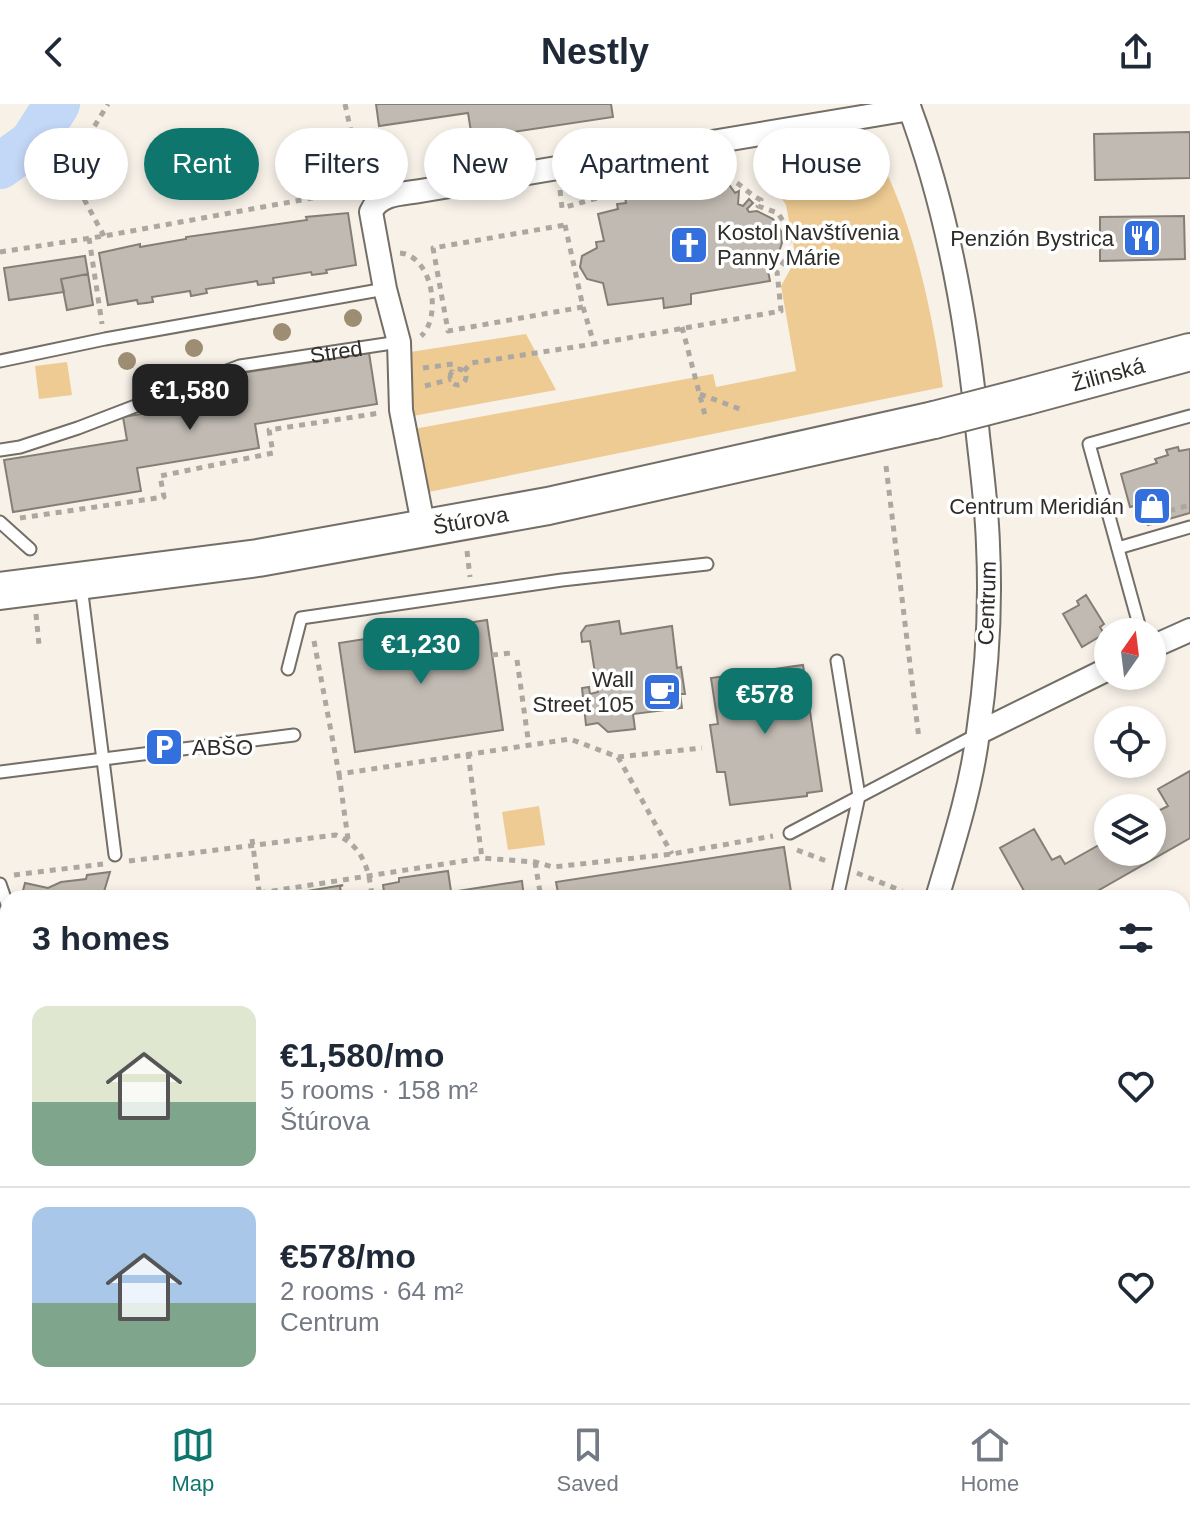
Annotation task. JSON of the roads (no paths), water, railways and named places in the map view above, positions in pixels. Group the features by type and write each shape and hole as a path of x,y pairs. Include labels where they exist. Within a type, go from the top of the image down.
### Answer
{"main road":[{"name":"Žilinská","path":"934,420 1190,352"},
{"name":"Štúrova","path":"0,591 272,556 424,529 548,506 934,420"}],"street":[{"path":"424,529 401,410 408,340 385,289 371,212 374,204 384,197 909,107"},
{"name":"Centrum","path":"909,107 937,199 963,312 982,473 988,561 985,656 978,733 972,768 939,890"},
{"path":"1166,641 1190,630"},
{"path":"978,733 1094,676"}],"lane":[{"path":"0,361 385,289"},
{"name":"Stred","path":"0,450 20,447 78,428 240,366 408,340"},
{"path":"1137,618 1089,444 1190,416"},
{"path":"0,522 30,549"},
{"path":"1118,548 1190,527"},
{"path":"288,669 301,618 562,580 707,564"},
{"path":"80,582 115,855"},
{"path":"837,661 859,796 839,890"},
{"path":"790,833 978,733"},
{"path":"0,772 294,735"}],"waterway":[{"path":"0,166 32,143 57,104"}],"place":[{"name":"Penzión Bystrica","path":"1142,238"},
{"name":"Kostol Navštívenia Panny Márie","path":"689,245"},
{"name":"Centrum Meridián","path":"1152,506"},
{"name":"Wall Street 105","path":"662,692"},
{"name":"ABŠO","path":"164,747"}]}
